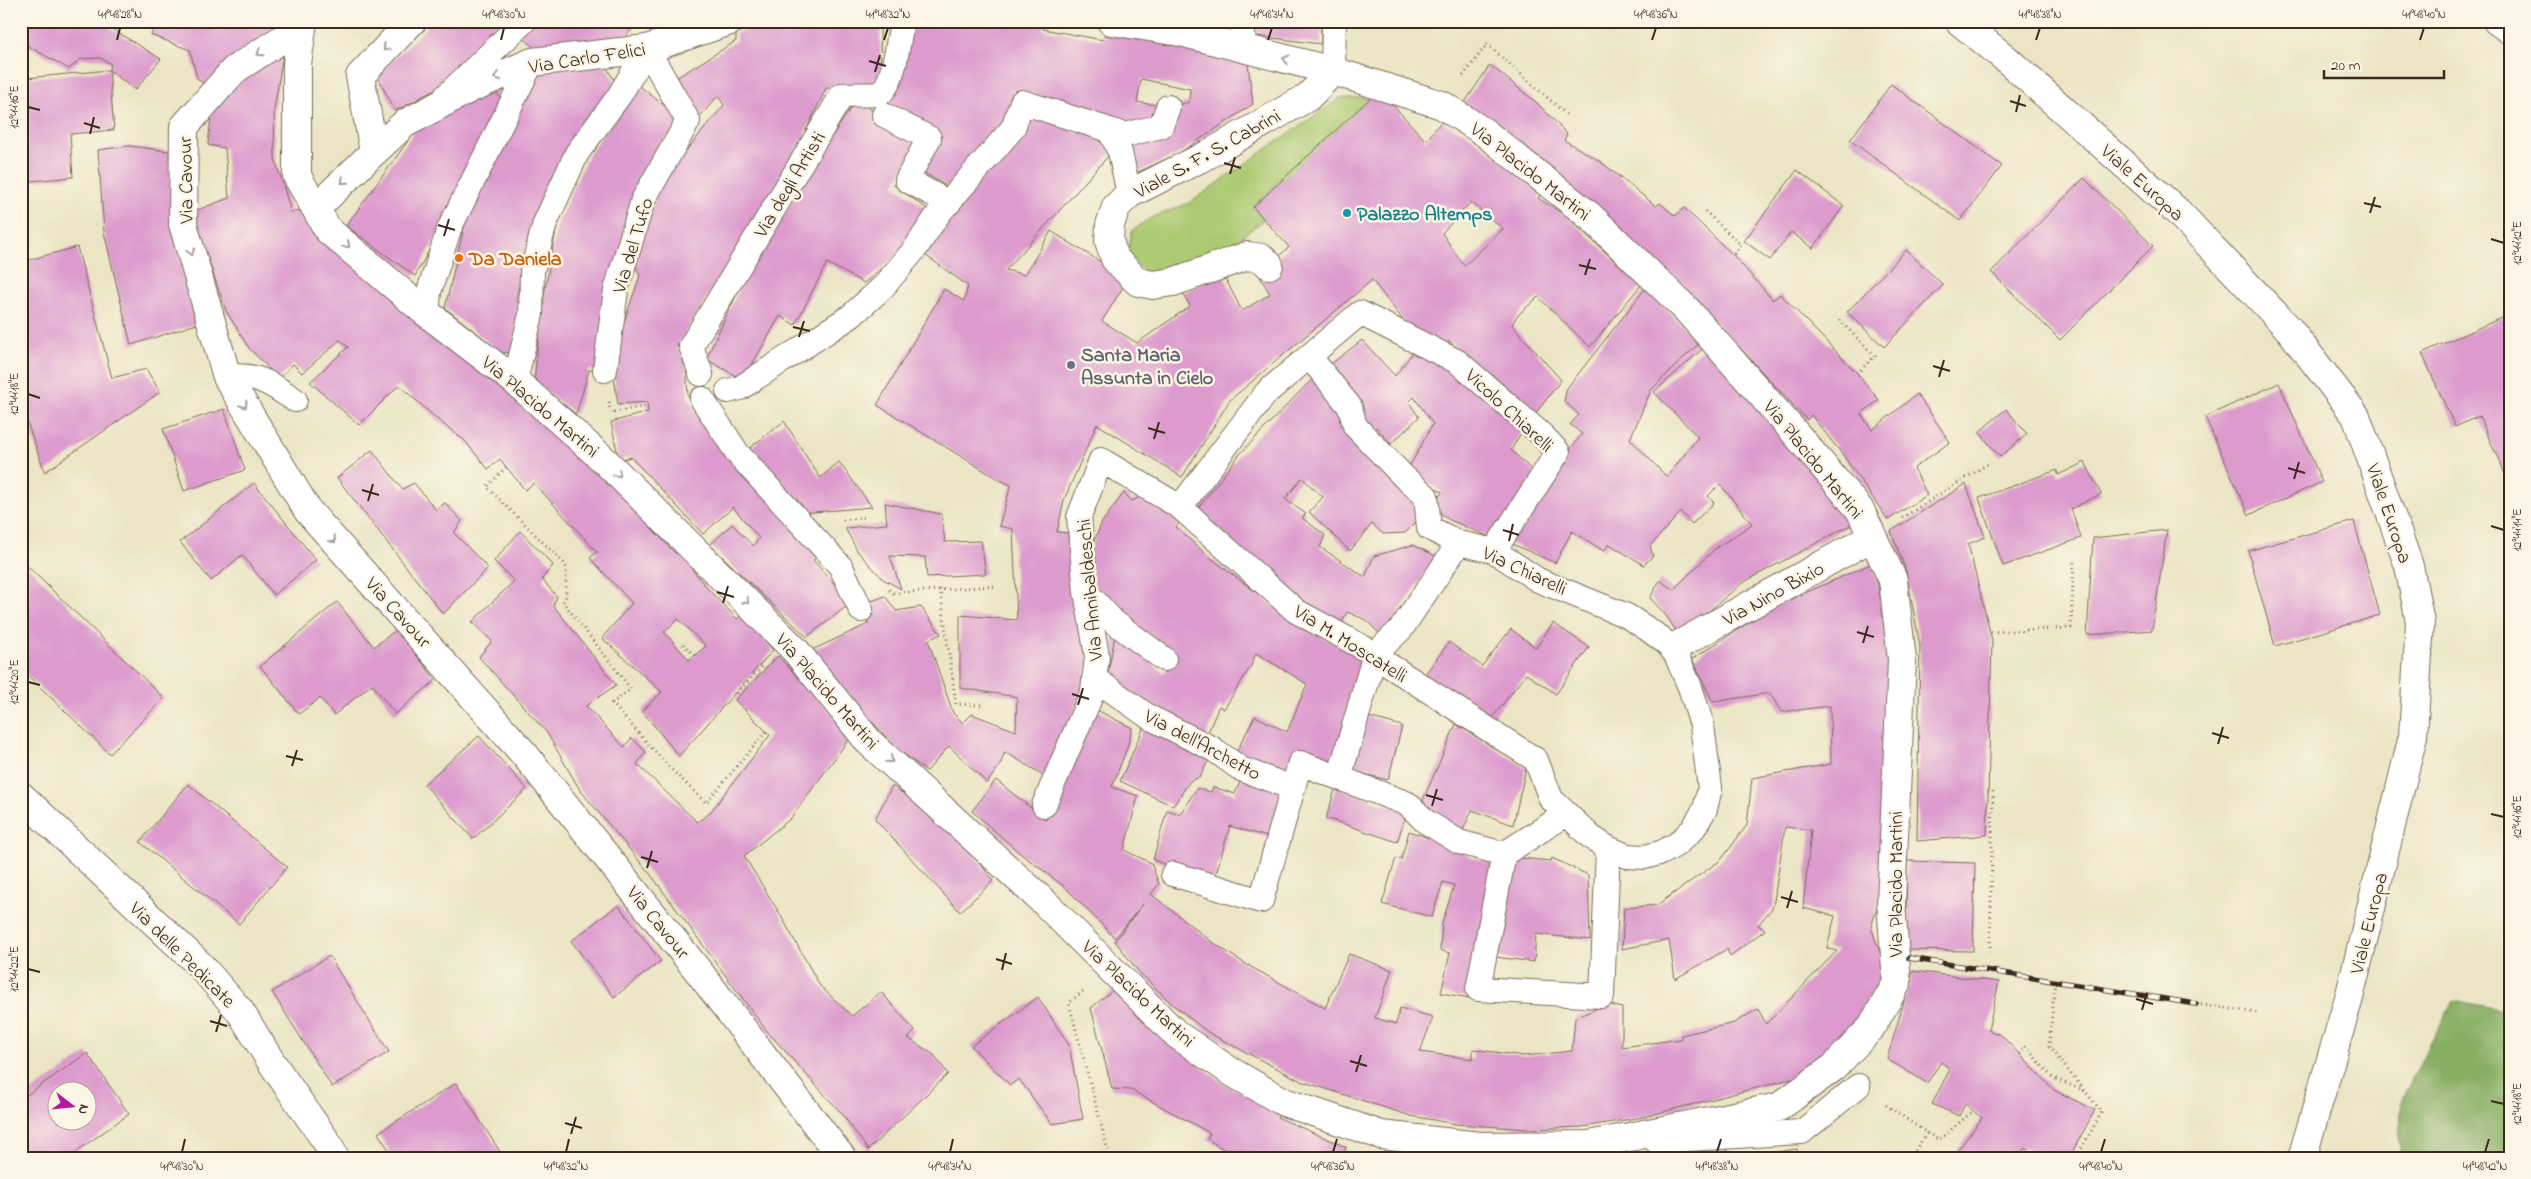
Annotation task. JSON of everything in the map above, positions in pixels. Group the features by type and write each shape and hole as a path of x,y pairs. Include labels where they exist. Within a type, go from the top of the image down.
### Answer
{"street":[{"path":"374,152 360,76 412,21"},
{"name":"Via Carlo Felici","path":"316,208 404,124 469,89 532,62 647,50 730,21"},
{"path":"1111,21 1180,32 1333,70"},
{"name":"Viale Europa","path":"1959,21 2005,58 2178,212 2289,328 2356,416 2409,566 2420,622 2413,736 2349,998 2302,1158"},
{"path":"2498,21 2510,30"},
{"name":"Via Placido Martini","path":"303,25 297,64 297,176 328,230 427,313 515,381 604,460 787,641 869,742 1046,904 1176,1034 1230,1071 1284,1102 1381,1135 1480,1146 1589,1145 1779,1107 1834,1067 1870,1029 1896,983 1891,902 1902,660 1893,580 1853,502 1798,435 1687,310 1591,217 1484,132 1442,105 1333,70"},
{"name":"Via Cavour","path":"303,25 234,70 184,127 184,224 227,377 308,511 525,755 699,972 842,1158"},
{"name":"Viale S. F. S. Cabrini","path":"1269,265 1262,258 1247,256 1173,282 1153,285 1138,282 1115,259 1109,241 1110,225 1116,207 1129,194 1207,155 1308,97 1333,70"},
{"name":"Via Nino Bixio","path":"1673,648 1872,537"},
{"name":"Via delle Pedicate","path":"21,796 211,978 240,1012 335,1158"}],"lane":[{"path":"435,107 524,21"},
{"name":"Via degli Artisti","path":"701,374 691,346 842,95 878,94 887,86 894,64 902,21"},
{"path":"1242,48 1244,21"},
{"path":"1333,70 1334,21"},
{"path":"515,381 530,321 532,272 545,224 577,153 619,96 647,50"},
{"name":"Via del Tufo","path":"605,370 616,290 643,200 688,121 647,50"},
{"path":"427,313 429,292 449,229 532,62"},
{"path":"728,391 740,388 851,316 883,287 915,249 939,213 1013,128 1022,102 1125,135 1161,126 1168,107"},
{"path":"884,115 929,138 907,180 949,203"},
{"path":"1109,130 1120,152 1129,194"},
{"name":"Vicolo Chiarelli","path":"1309,356 1330,328 1360,313 1458,362 1542,435 1558,452 1494,551"},
{"path":"1180,506 1267,392 1309,356"},
{"name":"Via Chiarelli","path":"1309,356 1350,407 1355,426 1404,477 1426,496 1429,528 1459,543 1494,551 1538,580 1569,590 1626,616 1673,648"},
{"path":"227,377 244,375 266,381 295,400"},
{"path":"702,399 738,454 841,567 861,610"},
{"name":"Via Annibaldeschi","path":"1044,805 1093,691 1097,656 1086,592 1079,517 1101,460 1180,506"},
{"name":"Via M. Moscatelli","path":"1180,506 1296,611 1375,654 1384,662 1536,760 1552,798 1566,814"},
{"path":"1339,778 1375,654 1400,629 1459,543"},
{"path":"1086,592 1114,622 1164,659"},
{"path":"1608,848 1602,996 1478,988 1504,854 1566,814 1591,837 1608,848 1627,856 1645,857 1663,852 1677,844 1693,829 1705,809 1710,788 1702,725 1690,687 1673,648"},
{"name":"Via dell'Archetto","path":"1094,678 1149,717 1213,749 1241,769 1293,788"},
{"path":"1173,874 1261,901 1300,763 1408,804 1425,821 1459,842 1504,854"},
{"path":"1589,1145 1802,1132 1858,1086"}],"path":[{"path":"1442,105 1487,44 1568,116"},
{"path":"1705,211 1741,245 1733,255"},
{"path":"1839,320 1875,356 1857,373"},
{"path":"605,370 610,413 647,406"},
{"path":"1872,537 1991,462"},
{"path":"506,467 487,488 566,565 566,596 563,602 631,689 612,703 667,765 706,803 766,732"},
{"path":"1991,632 2071,628 2074,558"},
{"path":"882,587 894,593 995,586"},
{"path":"940,590 956,704 982,705"},
{"path":"734,693 735,695 787,641"},
{"path":"683,644 695,656"},
{"path":"1988,791 1993,791 1990,952"},
{"path":"1110,1158 1069,1002 1111,969"},
{"path":"2055,982 2049,1047 2102,1112 2076,1158"},
{"path":"2196,1004 2259,1013"},
{"path":"2020,1054 2025,1046 2053,1078 2085,1091"},
{"path":"1858,1086 1940,1140 1973,1111"},
{"path":"1910,1158 1927,1133"}],"green space":[{"path":"1340,98 1371,98 1253,207 1264,219 1211,262 1146,273 1127,254 1132,231 1149,219 1189,203"},
{"path":"2453,1000 2510,1011 2510,1158 2400,1158 2401,1100"}],"building":[{"path":"21,21 99,21 161,59 135,90 109,70 111,64 100,58 81,59 69,69 21,42"},
{"path":"156,21 286,21 235,57 208,88 197,78 190,50 151,35"},
{"path":"433,21 511,21 446,84 395,111 377,76"},
{"path":"528,21 640,21 619,43 541,54 517,32"},
{"path":"653,21 682,21 661,33"},
{"path":"777,21 880,21 881,86 826,88 794,156 677,346 686,362 688,396 707,429 819,556 813,560 851,603 807,637 710,545 732,524 753,546 759,538 733,507 703,534 631,457 619,460 611,422 648,412 647,402 618,404 611,359 640,276 634,261 661,181 724,105 718,96 695,122 673,80 736,41 736,33"},
{"path":"911,21 1025,21 1044,25 1043,29 1103,40 1104,35 1179,46 1248,64 1253,104 1178,154 1136,173 1124,142 1172,128 1175,106 1189,102 1190,89 1141,79 1137,102 1162,106 1152,127 1128,128 1097,116 1063,108 1064,102 1016,90 1009,123 953,190 923,172 942,136 883,107"},
{"path":"1249,21 1321,21 1321,44 1248,35"},
{"path":"283,54 274,110 275,158 291,212 307,211 575,446 675,553 680,554 707,588 737,619 742,615 773,650 679,756 642,711 662,692 602,638 632,603 590,558 597,552 534,483 525,490 500,459 488,469 465,441 399,385 359,425 310,382 348,347 340,340 302,373 293,364 279,379 249,348 226,311 192,212 229,198 225,148 208,145 212,106 237,76","holes":["678,619 706,646 689,660 664,632"]},
{"path":"605,65 616,83 566,152 529,235 516,301 524,304 513,352 502,353 445,308 464,227 510,125 540,70"},
{"path":"1490,65 1538,104 1567,134 1564,140 1601,162 1656,206 1660,203 1675,216 1684,208 1733,255 1773,300 1780,294 1857,373 1879,400 1861,414 1872,430 1917,394 1950,442 1914,468 1927,495 1888,520 1843,455 1811,415 1807,420 1692,297 1461,108"},
{"path":"109,70 114,130 70,134 73,177 21,182 21,98 28,97 27,78"},
{"path":"1891,84 2002,166 1960,221 1850,140"},
{"path":"638,85 684,121 640,191 599,371 589,370 576,414 534,382 541,312 557,224 588,156"},
{"path":"492,87 508,108 415,276 346,226 421,123"},
{"path":"1379,90 1426,141 1441,122 1465,133 1542,191 1538,198 1566,216 1641,285 1590,347 1538,297 1516,317 1512,325 1561,380 1530,421 1467,364 1450,341 1442,347 1413,333 1372,280 1230,400 1182,477 1097,424 1064,500 1057,532 1068,533 1089,654 1085,682 1050,779 1005,752 1000,765 987,783 949,746 927,771 898,750 863,712 812,650 868,624 867,603 885,596 896,611 921,607 941,634 928,640 953,713 963,723 972,714 1016,731 1017,697 960,688 960,615 1017,620 1013,529 999,526 1011,485 998,479 877,405 944,289 964,301 968,286 921,252 1033,114 1060,121 1078,134 1085,129 1112,152 1006,270 1025,275 1051,231 1128,279 1102,321 1137,343 1190,306 1183,293 1222,272 1242,311 1270,294 1259,275 1289,247 1253,207","holes":["1471,202 1503,229 1464,266 1442,233"]},
{"path":"856,100 919,140 894,185 930,211 911,243 864,283 827,263 795,325 780,316 743,380 706,359 740,287 824,148"},
{"path":"129,146 169,151 171,209 197,324 131,345 104,232 98,150"},
{"path":"1797,170 1844,206 1813,248 1791,232 1770,260 1744,241"},
{"path":"2084,178 2153,246 2060,340 1991,272"},
{"path":"77,247 112,378 146,369 160,392 45,472 21,406 21,262"},
{"path":"1906,250 1943,285 1884,347 1847,312"},
{"path":"1645,289 1700,342 1651,390 1630,439 1667,477 1698,437 1654,392 1707,345 1856,522 1742,583 1680,636 1664,613 1650,598 1660,580 1673,590 1716,548 1752,524 1720,484 1708,496 1714,503 1692,524 1681,512 1650,546 1653,556 1644,565 1609,544 1604,551 1572,531 1555,563 1508,542 1541,486 1582,434 1570,424 1579,415 1564,401 1567,388"},
{"path":"2510,314 2510,485 2479,416 2455,427 2422,353"},
{"path":"1362,340 1395,376 1419,344 1525,426 1511,450 1538,476 1492,538 1450,520 1432,507 1442,492 1407,471 1433,424 1414,397 1409,402 1419,417 1391,444 1376,427 1370,433 1334,382 1331,364"},
{"path":"1314,377 1348,408 1339,420 1366,450 1423,504 1422,516 1405,533 1383,534 1372,524 1350,551 1309,512 1323,497 1302,478 1285,499 1306,514 1302,518 1325,535 1320,547 1365,577 1374,556 1413,545 1436,556 1383,637 1366,620 1347,612 1342,622 1287,592 1195,512 1239,455"},
{"path":"2279,383 2322,482 2249,515 2205,417"},
{"path":"224,409 245,470 184,491 163,429"},
{"path":"2006,409 2027,434 2000,457 1979,432"},
{"path":"784,421 820,478 839,462 872,507 802,513 746,451"},
{"path":"372,450 402,489 414,483 436,510 445,503 462,521 454,533 488,568 443,614 337,478"},
{"path":"2085,462 2101,494 2071,509 2081,538 2003,566 1979,498 2057,470 2058,475"},
{"path":"254,483 316,560 274,595 242,555 211,581 180,542"},
{"path":"1966,484 1985,537 1968,544 1992,640 1987,835 1917,841 1920,646 1906,571 1891,531"},
{"path":"1124,493 1132,501 1144,495 1181,521 1176,527 1208,556 1298,624 1367,661 1337,766 1289,782 1233,758 1255,716 1287,732 1307,684 1256,653 1251,666 1224,709 1219,706 1206,737 1107,679 1115,635 1164,673 1176,656 1115,609 1095,589 1088,556 1102,522"},
{"path":"885,503 941,514 945,542 981,541 986,574 927,577 925,557 890,556 901,589 883,579 858,552 845,528 887,524"},
{"path":"2354,521 2380,615 2275,646 2248,551"},
{"path":"2167,530 2152,630 2087,635 2093,538"},
{"path":"520,531 553,565 542,579 557,597 553,605 616,685 586,706 624,747 632,738 646,752 637,764 697,822 709,814 770,735 735,700 778,656 852,735 790,819 744,856 780,914 820,986 852,1016 881,992 915,1031 908,1038 934,1055 948,1074 868,1150 843,1115 766,1030 651,875 580,790 547,733 479,657 492,641 472,622 514,581 494,561"},
{"path":"21,560 164,698 110,754 21,669"},
{"path":"1873,563 1887,630 1890,699 1883,889 1871,927 1891,985 1807,1075 1643,1117 1582,1127 1529,1129 1456,1124 1411,1116 1301,1081 1209,1033 1172,1004 1138,971 1115,941 1143,904 1115,938 1065,887 1021,854 972,811 996,780 1046,820 1095,709 1132,728 1127,748 1112,787 1138,796 1124,850 1151,863 1159,884 1151,894 1212,942 1244,963 1325,1008 1349,954 1392,970 1375,1018 1396,1024 1400,1008 1433,1017 1420,1052 1473,1059 1473,1049 1524,1056 1572,1051 1575,1018 1607,1004 1622,1008 1622,1047 1681,1039 1681,1035 1734,1023 1758,1009 1766,1024 1837,951 1827,948 1835,916 1803,908 1811,830 1785,827 1773,907 1758,925 1765,930 1730,956 1727,949 1675,979 1669,940 1622,949 1624,908 1657,905 1721,860 1747,825 1752,778 1831,764 1830,706 1781,712 1770,693 1713,702 1692,659 1773,607"},
{"path":"337,602 374,647 396,630 436,680 395,714 372,684 334,715 320,698 299,714 260,666"},
{"path":"1553,623 1589,647 1556,694 1526,674 1489,722 1423,677 1449,642 1482,666 1511,629 1536,648"},
{"path":"1361,715 1402,726 1388,780 1347,770"},
{"path":"1146,722 1211,755 1200,777 1190,781 1173,806 1120,781"},
{"path":"1456,724 1526,768 1513,825 1472,810 1460,837 1420,807"},
{"path":"479,736 527,789 473,839 424,784"},
{"path":"1243,774 1289,791 1274,839 1230,826 1214,880 1153,860 1167,810 1180,814 1197,788 1211,792 1213,787 1235,794"},
{"path":"188,784 287,867 239,924 140,842"},
{"path":"892,786 930,812 965,842 993,881 960,912 875,819"},
{"path":"1336,787 1407,812 1397,842 1326,818"},
{"path":"1409,831 1464,850 1463,854 1499,866 1470,998 1441,993 1450,953 1440,950 1442,924 1454,885 1443,882 1432,917 1382,904 1396,858 1401,860"},
{"path":"1509,857 1551,861 1552,858 1588,875 1590,940 1536,934 1534,962 1487,956"},
{"path":"1907,861 1975,863 1973,951 1905,950"},
{"path":"618,905 661,961 614,997 571,941"},
{"path":"329,956 389,1052 332,1087 272,992"},
{"path":"1913,971 1999,982 1988,1030 2001,1035 2054,1090 2095,1110 2069,1158 2038,1158 2025,1148 2017,1158 1952,1158 1982,1118 1965,1104 1959,1116 1932,1104 1950,1069 1941,1062 1927,1083 1887,1059"},
{"path":"1113,990 1170,1042 1221,1082 1280,1111 1277,1117 1346,1147 1342,1158 1238,1158 1207,1139 1210,1133 1131,1090 1112,1089 1091,1008"},
{"path":"1038,997 1069,1045 1083,1119 1052,1124 1019,1079 1010,1085 971,1046"},
{"path":"87,1053 129,1114 67,1158 21,1158 21,1099"},
{"path":"456,1083 504,1158 394,1158 378,1133"},
{"path":"1727,1147 1729,1158 1677,1158 1676,1155"},
{"path":"1797,1149 1798,1158 1742,1158 1742,1157"}],"railway":[{"path":"1909,958 2196,1004"}],"place":[{"name":"Palazzo Altemps","path":"1347,213"},
{"name":"Da Daniela","path":"459,258"},
{"name":"Santa Maria Assunta in Cielo","path":"1071,365"}]}
